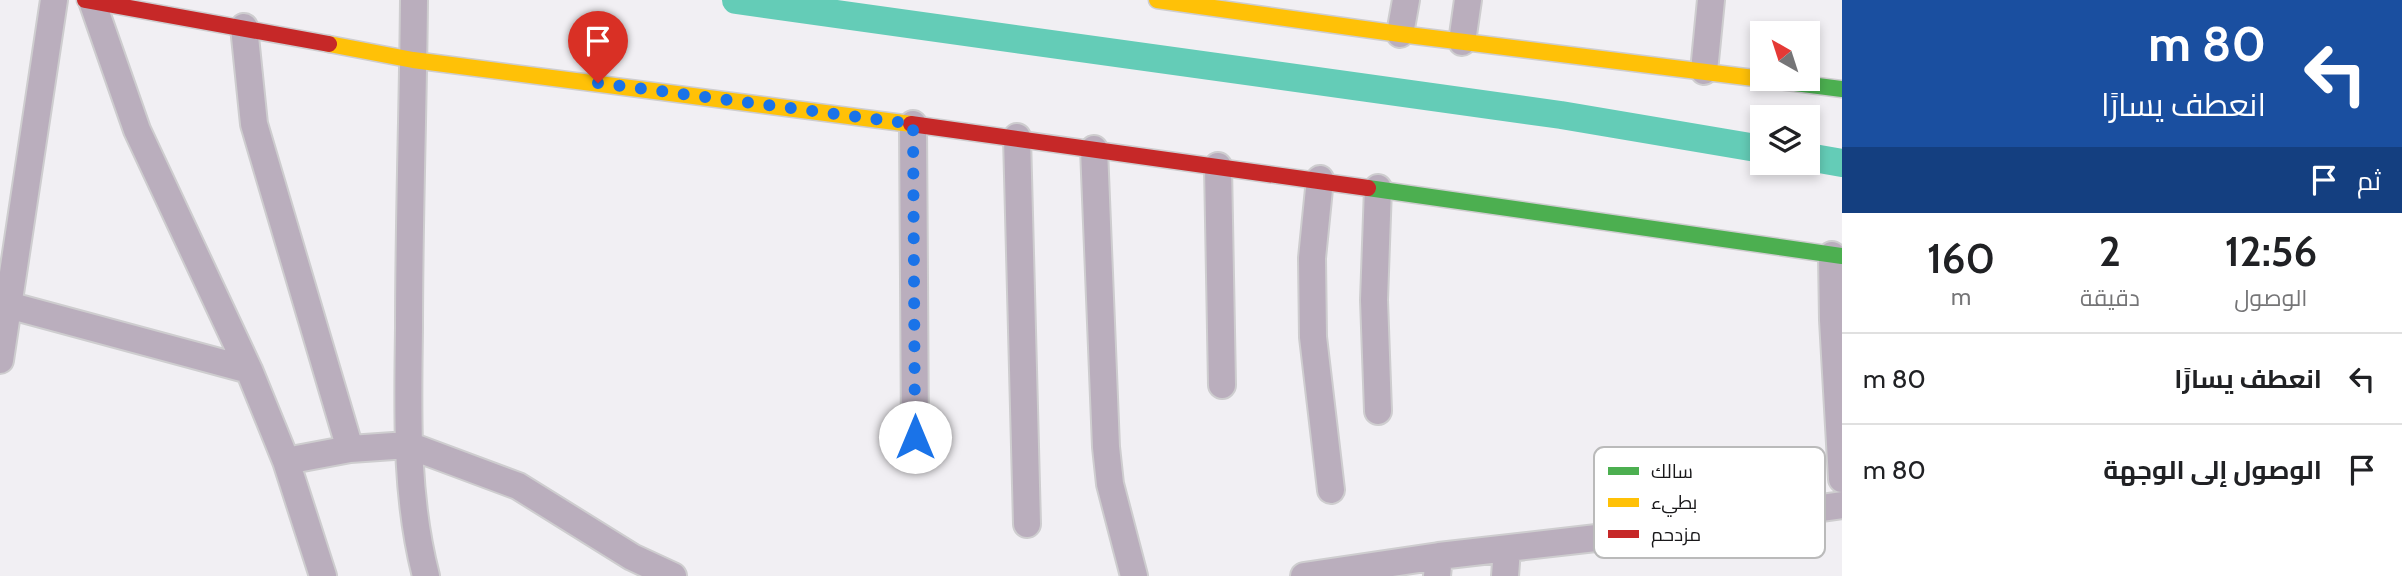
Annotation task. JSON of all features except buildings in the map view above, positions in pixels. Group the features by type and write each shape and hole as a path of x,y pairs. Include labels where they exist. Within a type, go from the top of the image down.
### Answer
{"street":[{"path":"0,360 54,0"},
{"path":"85,0 413,60 1017,137 1837,255 1833,320 1842,479"},
{"path":"414,0 408,445 421,556 426,576"},
{"path":"1157,0 1400,34 1750,77"},
{"path":"1400,34 1406,0"},
{"path":"1462,42 1468,0"},
{"path":"1704,71 1711,0"},
{"path":"92,1 137,130 249,370 286,461 323,576"},
{"path":"244,27 254,124 350,449"},
{"path":"1820,86 1842,89"},
{"path":"913,124 915,437"},
{"path":"1017,137 1027,524"},
{"path":"1094,149 1106,447 1110,484 1134,576"},
{"path":"1218,166 1222,385"},
{"path":"1320,179 1312,258 1313,337 1331,490"},
{"path":"1378,188 1374,300 1378,411"},
{"path":"8,305 249,370"},
{"path":"286,461 350,449 408,445 518,486 632,557 673,576"},
{"path":"1304,576 1438,566 1507,549 1594,539"},
{"path":"1505,576 1507,549"}],"waterway":[{"path":"736,0 1561,115 1750,147"},
{"path":"1820,159 1842,163"}],"traffic: fast":[{"path":"1820,86 1842,89"},
{"path":"1368,188 1842,256"}],"traffic: slow":[{"path":"1157,0 1400,34 1750,78"},
{"path":"329,44 413,60 911,124"}],"traffic: jam":[{"path":"85,0 329,44"},
{"path":"911,124 1368,188"}],"route":[{"path":"598,83 913,124 915,437"}]}
